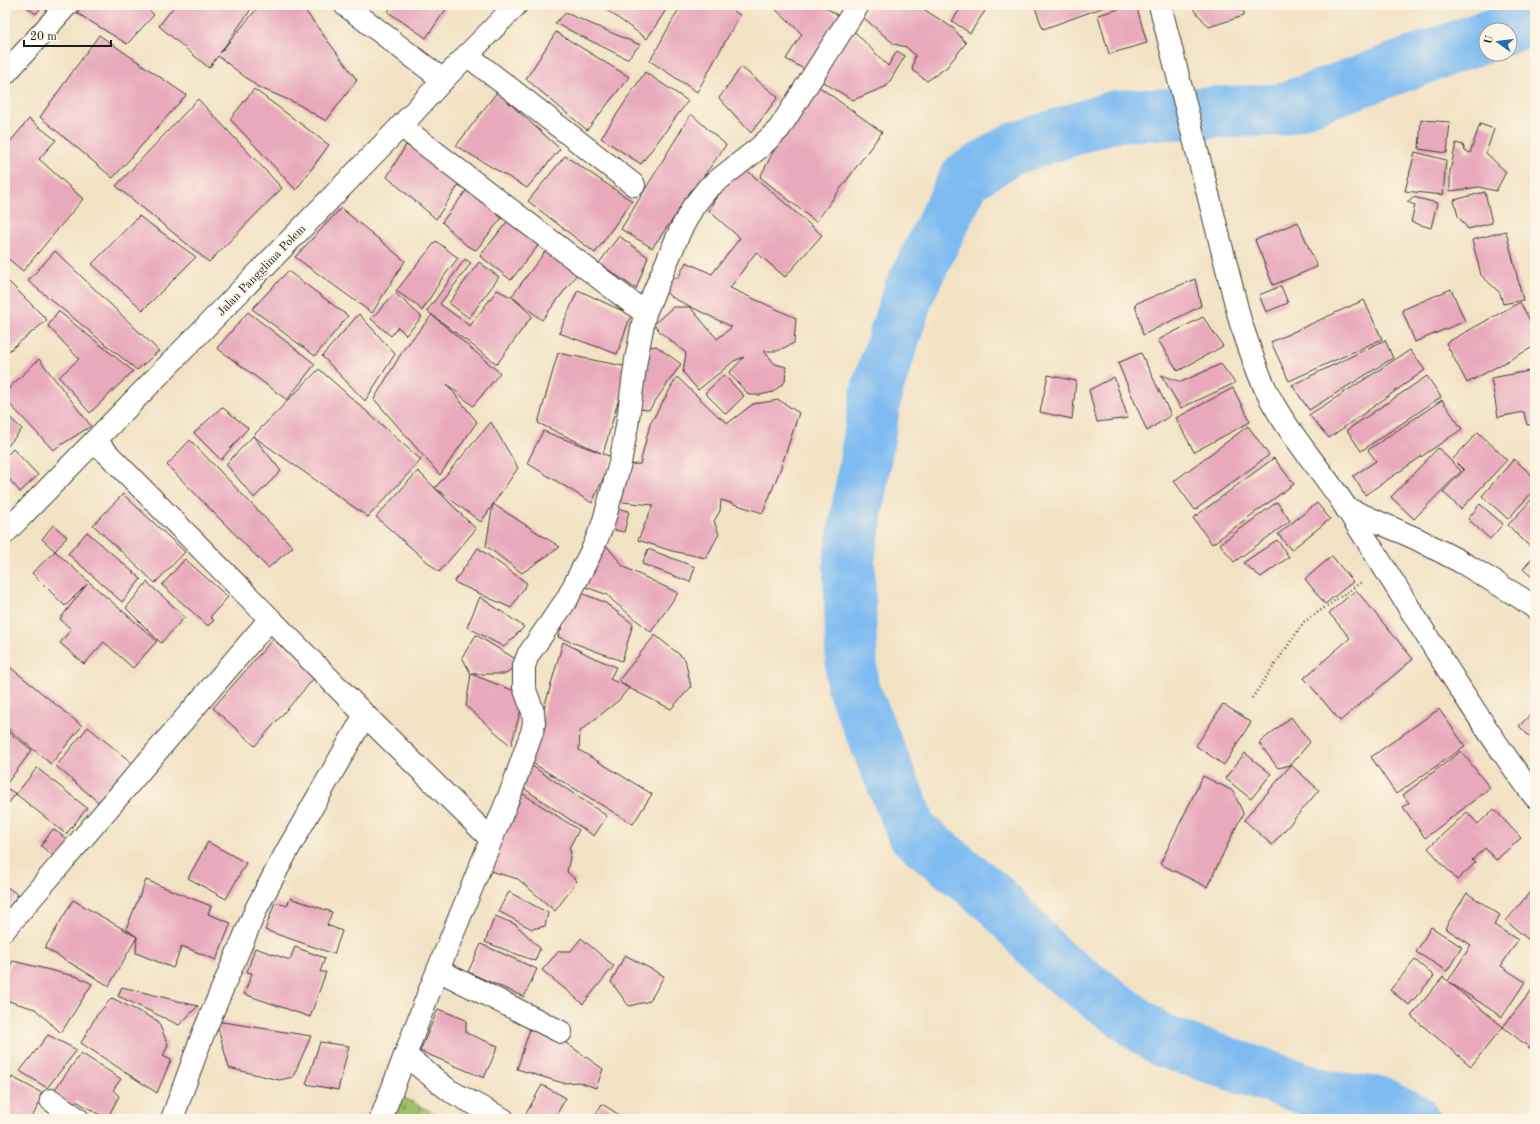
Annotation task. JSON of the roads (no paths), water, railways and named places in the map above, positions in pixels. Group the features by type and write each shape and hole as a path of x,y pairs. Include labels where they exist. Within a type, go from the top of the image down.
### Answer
{"street":[{"path":"5,74 67,5"},
{"path":"345,5 443,80"},
{"name":"Jalan Pangglima Polem","path":"5,533 401,126 443,80 516,5"},
{"path":"381,1119 429,992 512,789 532,732 534,723 533,712 524,687 523,678 524,666 528,655 567,599 587,561 603,524 620,463 645,313 680,231 693,207 708,188 759,148 779,129 858,5"},
{"path":"1160,6 1241,324 1258,371 1273,404 1295,438 1346,508 1459,688 1535,797"},
{"path":"467,55 634,185"},
{"path":"401,126 645,313"},
{"path":"95,441 365,715 491,839"},
{"path":"1346,508 1424,542 1463,563 1535,608"},
{"path":"5,929 270,619"},
{"path":"172,1119 203,1034 257,907 288,849 365,715"},
{"path":"438,970 561,1032"},
{"path":"405,1055 450,1091 502,1119"},
{"path":"51,1100 78,1119"}],"waterway":[{"path":"1518,24 1535,18"},
{"path":"1413,1119 1382,1103 1329,1097 1162,1041 1053,962 998,902 913,833 852,685 849,560 877,389 909,292 965,178 1010,150 1115,116 1280,110 1478,39"}]}
